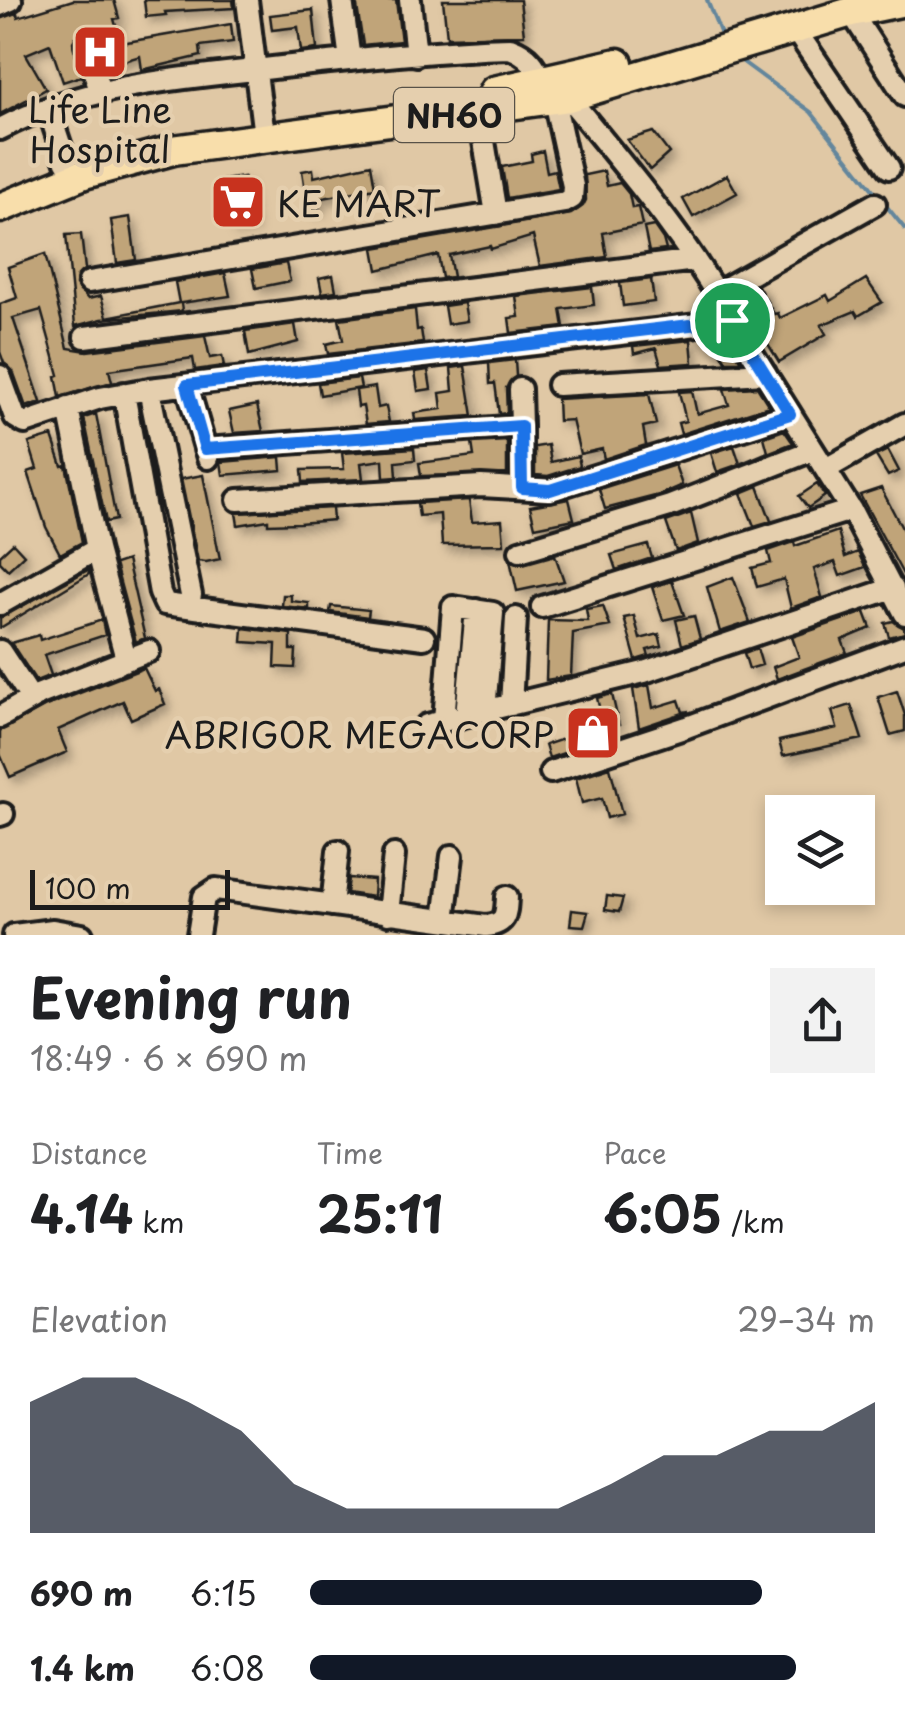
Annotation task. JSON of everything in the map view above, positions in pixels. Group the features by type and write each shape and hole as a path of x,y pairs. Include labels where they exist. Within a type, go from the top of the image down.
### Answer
{"highway":[{"name":"NH60","path":"0,208 123,161 264,126 440,98 555,93 597,69 822,0"},
{"name":"NH60","path":"0,190 66,162 148,136 480,111 905,1"}],"street":[{"path":"0,4 12,0"},
{"path":"247,0 264,126"},
{"path":"342,0 350,60"},
{"path":"410,0 416,55"},
{"path":"851,12 905,96"},
{"path":"794,28 889,168"},
{"path":"86,44 100,92"},
{"path":"0,129 48,108 100,92 179,76 510,48 534,63 695,260 852,510 901,603 644,672 436,723 453,608 494,612 476,713"},
{"path":"89,282 564,202 572,198 572,186 555,93"},
{"path":"48,108 66,162"},
{"path":"480,111 496,214"},
{"path":"717,293 875,204"},
{"path":"86,337 695,260"},
{"path":"0,376 19,423 149,389 732,320"},
{"path":"558,385 765,373"},
{"path":"187,385 207,455 521,426"},
{"path":"149,389 192,595"},
{"path":"520,389 522,488"},
{"path":"124,393 165,604 424,638"},
{"path":"68,408 97,549 126,659"},
{"path":"238,500 420,488 566,488 790,414"},
{"path":"826,469 905,424"},
{"path":"520,551 658,511 813,450"},
{"path":"542,607 852,510"},
{"path":"0,604 97,549"},
{"path":"511,705 516,618"},
{"path":"551,772 905,646"},
{"path":"0,651 32,698"},
{"path":"0,717 32,698 149,651"},
{"path":"332,905 338,851"},
{"path":"388,914 394,855"},
{"path":"444,920 452,856"},
{"path":"198,935 204,897 209,891 498,925 505,918 508,898"},
{"path":"14,935 53,930 82,935"}],"building":[{"path":"73,0 114,0 119,18 114,19 121,43 231,24 233,42 200,46 201,56 142,70 140,56 107,66 96,35 81,31 73,42 81,76 63,82 50,44 26,54 46,89 0,114 0,19"},
{"path":"144,0 233,0 234,8 165,12 166,15 146,17"},
{"path":"356,0 396,0 401,41 363,45"},
{"path":"443,0 520,0 524,35 447,37"},
{"path":"313,10 317,49 301,51 298,27 272,30 270,15"},
{"path":"653,132 669,153 650,170 627,140"},
{"path":"543,151 547,172 555,170 559,189 507,198 502,167 532,161 531,154"},
{"path":"371,164 375,188 318,199 319,208 308,210 302,171 313,169 314,177"},
{"path":"604,171 607,186 620,183 629,194 632,208 638,207 642,225 603,233 607,257 540,266 533,236 491,249 490,246 449,255 453,277 442,278 438,255 378,270 374,248 571,214 586,200 585,175"},
{"path":"727,175 737,193 693,217 683,199"},
{"name":"KE MART","path":"244,177 252,225 232,228 223,180"},
{"path":"130,217 136,260 117,263 111,220"},
{"path":"654,226 666,250 649,252 644,228"},
{"path":"81,234 85,269 77,276 76,285 88,299 101,296 107,317 179,303 175,282 225,273 230,296 181,303 182,311 102,319 75,326 66,235"},
{"path":"45,254 68,348 87,351 205,336 210,358 222,356 224,366 195,370 193,358 109,370 112,382 60,397 56,376 59,375 41,310 13,318 41,402 26,407 13,371 0,352 0,304 17,298 8,267"},
{"path":"286,263 290,281 256,288 252,269"},
{"path":"333,275 336,291 322,293 319,278"},
{"path":"651,279 654,302 623,306 620,283"},
{"path":"866,279 882,302 858,316 855,311 821,325 826,334 779,362 739,296 758,286 780,318 827,295 830,301"},
{"path":"592,287 594,305 561,309 564,327 511,333 509,318 519,317 516,296"},
{"path":"464,303 467,321 447,324 444,306"},
{"path":"415,309 423,343 328,354 326,344 343,340 339,319"},
{"path":"295,324 298,342 249,355 245,331"},
{"path":"725,336 741,361 726,361 712,337"},
{"path":"691,340 693,363 661,365 656,348 634,354 633,346"},
{"path":"515,360 516,376 506,388 507,413 499,414 495,383 490,384 489,363"},
{"path":"465,366 473,416 415,420 414,413 442,409 440,393 453,391 451,368"},
{"path":"428,370 431,389 418,391 415,372"},
{"path":"359,378 361,388 320,395 318,383"},
{"path":"375,387 378,408 386,406 389,422 366,424 356,390"},
{"path":"757,387 769,406 681,434 678,423 686,421 679,392 692,391 697,414 729,405 724,389"},
{"path":"649,394 656,424 643,427 646,445 604,459 602,449 580,454 572,420 558,421 557,399"},
{"path":"257,405 263,431 234,433 229,411"},
{"path":"96,414 116,520 106,522 84,418"},
{"path":"784,430 793,443 742,463 768,452 764,437"},
{"path":"52,436 62,466 66,465 82,542 60,554 46,527 28,472 37,469 29,443"},
{"path":"507,441 507,474 421,476 419,463 474,456 472,443"},
{"path":"548,445 551,462 578,456 580,466 548,476 535,475 535,447"},
{"path":"734,446 740,464 717,472 711,453"},
{"path":"414,448 415,460 396,462 397,477 384,478 383,460 361,463 363,479 303,482 302,470 344,469 342,453"},
{"path":"888,450 899,471 888,476 876,456"},
{"path":"281,457 282,470 223,475 221,462"},
{"path":"675,465 682,485 605,509 599,489"},
{"path":"203,475 220,559 206,562 198,561 181,479"},
{"path":"817,484 825,496 808,508 799,496"},
{"path":"758,486 771,521 754,526 741,493"},
{"path":"881,488 905,534 905,578 860,495"},
{"path":"569,499 574,519 535,527 530,506"},
{"path":"469,500 472,522 502,520 504,544 442,545 440,514 419,516 417,503"},
{"path":"332,508 333,520 299,523 268,524 268,520 238,525 236,513"},
{"path":"691,513 698,543 676,551 666,522"},
{"path":"838,531 845,557 858,552 865,567 840,576 835,562 814,569 822,597 791,608 784,579 757,587 752,568 771,563 768,551"},
{"path":"13,543 24,555 8,570 0,562 0,555"},
{"path":"648,545 652,558 616,570 611,555"},
{"path":"555,555 564,581 517,591 510,560 523,564"},
{"path":"127,560 145,638 136,642 115,564"},
{"path":"88,570 89,574 0,628 0,618"},
{"path":"733,577 750,622 720,632 707,587"},
{"path":"672,581 684,615 663,620 652,587"},
{"path":"283,595 291,595 291,601 309,603 309,609 282,606"},
{"path":"331,606 369,610 368,617 330,612"},
{"path":"603,606 610,626 573,633 571,676 546,680 548,620 588,621 586,609"},
{"path":"865,612 871,628 842,640 847,653 777,679 773,667 799,657 792,637"},
{"path":"634,616 640,639 659,634 662,646 647,650 649,656 636,660 624,618"},
{"path":"694,616 700,639 682,645 676,620"},
{"path":"102,620 105,635 44,655 51,675 36,681 11,643 39,635 40,640"},
{"path":"893,621 905,633 889,637 885,623"},
{"path":"243,628 291,634 291,650 296,650 295,668 275,667 276,644 242,642"},
{"path":"757,648 762,665 749,669 744,653"},
{"path":"144,668 165,704 131,719 123,701 58,730 67,752 10,777 0,754 0,731 46,706"},
{"path":"649,685 653,708 679,700 683,712 689,711 639,728 633,689"},
{"path":"897,691 905,715 905,731 890,735 878,697"},
{"path":"612,694 619,725 604,728 597,698"},
{"path":"851,705 862,739 783,756 779,741 837,728 832,711"},
{"path":"569,737 573,750 549,758 545,745"},
{"path":"610,767 622,814 607,818 602,798 582,803 576,778"},
{"path":"349,878 374,880 373,897 347,893"},
{"path":"607,896 623,898 619,912 605,910"},
{"path":"572,910 588,912 584,926 570,925"}],"waterway":[{"path":"707,0 722,37"},
{"path":"736,57 811,112 878,196"},
{"path":"884,203 905,229"}],"place":[{"name":"Life Line Hospital","path":"100,52"},
{"name":"KE MART","path":"238,202"},
{"name":"ABRIGOR MEGACORP","path":"593,733"}],"route":[{"path":"732,320 790,414 550,490 522,488 521,426 205,449 187,385 292,374 732,320"}]}
